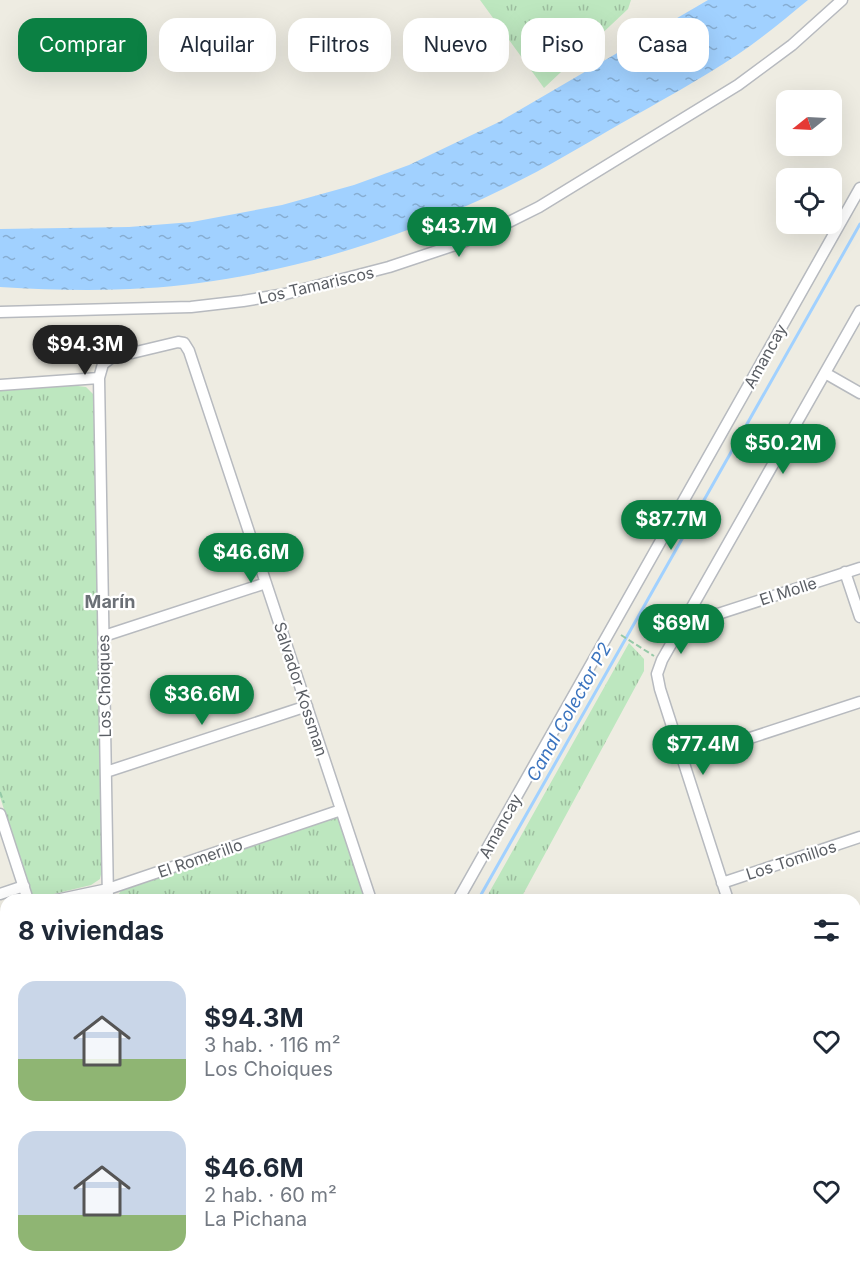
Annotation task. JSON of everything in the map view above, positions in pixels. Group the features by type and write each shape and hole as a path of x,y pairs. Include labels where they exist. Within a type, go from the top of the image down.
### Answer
{"street":[{"name":"Los Tamariscos","path":"0,312 177,308 230,303 270,297 311,287 389,267 439,251 499,227 539,207 722,96 792,45 843,0"},
{"name":"Amancay","path":"461,894 860,188"},
{"path":"726,894 657,674 681,626 860,311"},
{"name":"Los Choiques","path":"108,894 99,378 104,364 115,357 174,342 184,343"},
{"name":"Salvador Kossman","path":"184,343 193,362 369,894"},
{"path":"825,373 860,393"},
{"path":"0,385 99,378"},
{"name":"El Molle","path":"681,626 860,567"},
{"path":"845,572 860,617"},
{"path":"104,636 266,584"},
{"path":"683,760 860,702"},
{"path":"106,772 307,706"},
{"name":"El Romerillo","path":"108,894 341,810"},
{"path":"0,814 26,894"},
{"name":"Los Tomillos","path":"722,883 860,837"},
{"path":"0,894 24,886"}],"path":[{"path":"615,632 662,660"}],"green space":[{"path":"480,0 631,0 628,9 605,31 605,18 521,18 521,56 509,40 509,18 493,18"},
{"path":"532,72 561,72 544,88"},
{"path":"78,386 86,387 94,395 102,870 100,879 91,885 54,894 31,894 0,797 0,387"},
{"path":"629,643 644,659 644,671 523,894 488,894"},
{"path":"339,816 365,894 119,894 122,889"}],"water":[{"path":"708,0 808,0 746,49 723,64 534,173 469,205 394,235 278,269 199,283 100,290 0,287 0,229 129,227 192,222 282,205 354,185 409,165 499,122 585,72 605,72 605,60 617,53 617,72 709,72 709,18 677,18"}],"waterway":[{"name":"Canal Colector P2","path":"481,894 860,224"}],"district":[{"name":"Marín","path":"110,602"}]}
